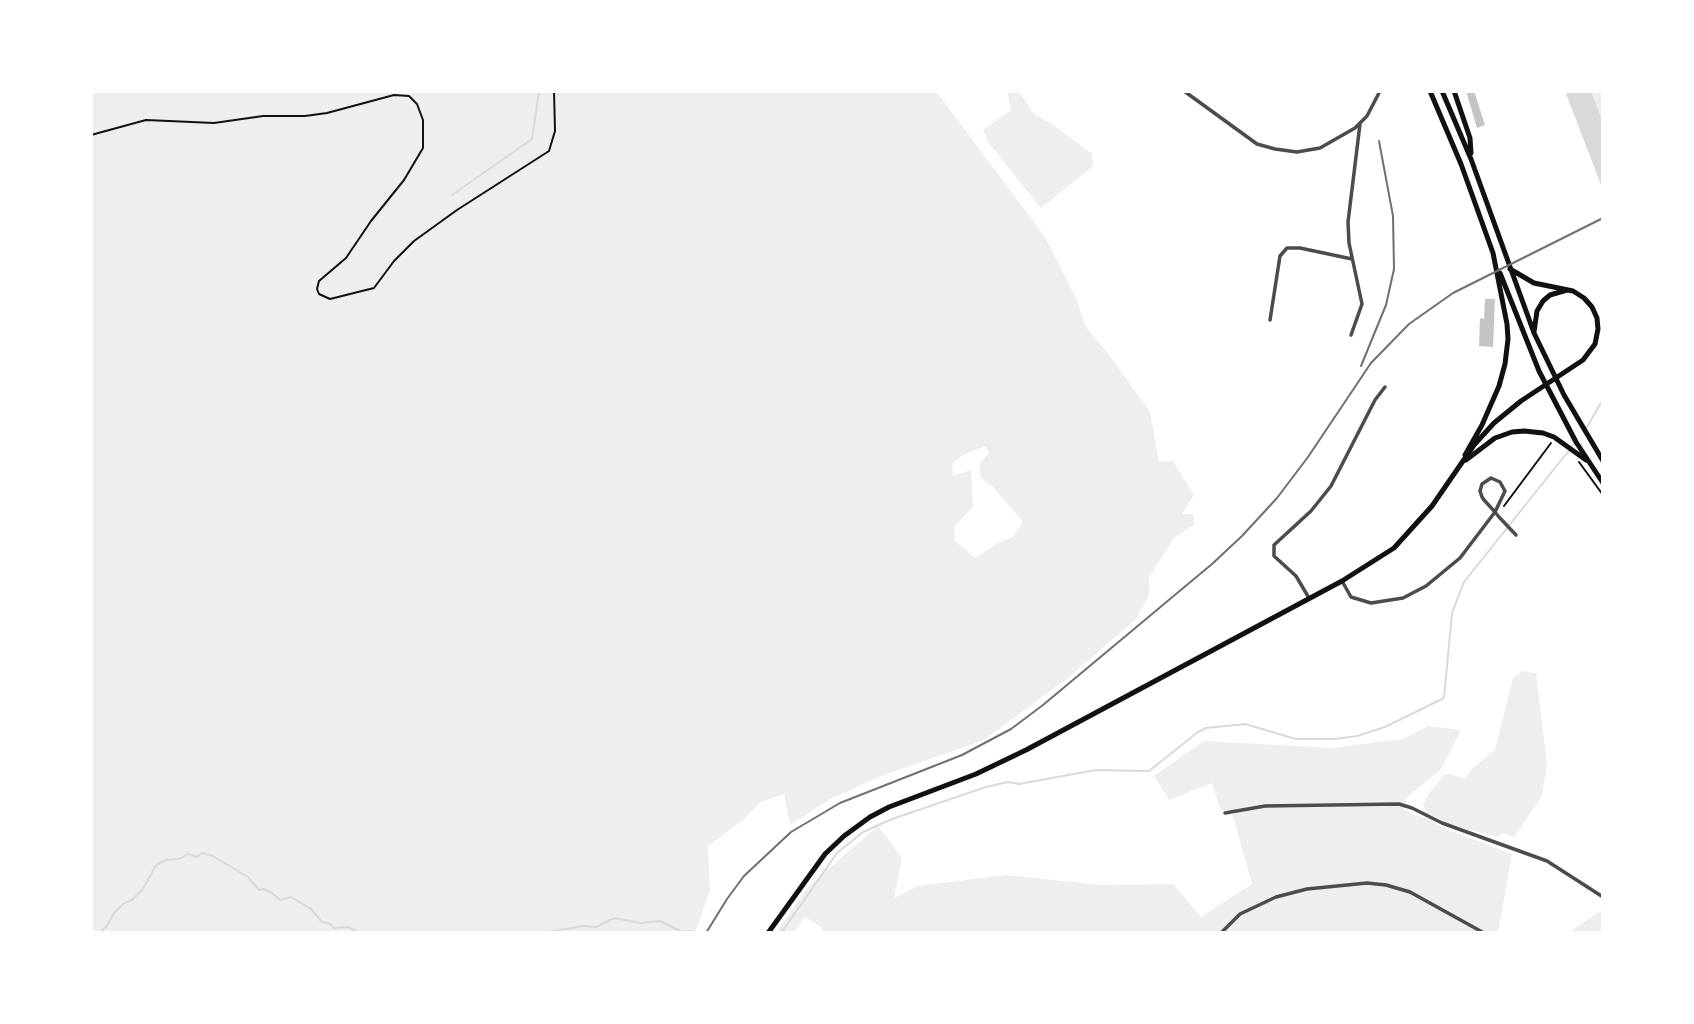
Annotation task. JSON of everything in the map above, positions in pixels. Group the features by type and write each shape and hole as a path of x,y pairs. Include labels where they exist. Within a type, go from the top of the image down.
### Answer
{"main road":[{"path":"1430,91 1457,153 1523,335 1571,432 1578,454"},
{"path":"1442,91 1471,159 1534,333 1578,421 1603,461"},
{"path":"1454,91 1470,138 1471,159"},
{"path":"1461,464 1468,445 1492,404 1505,364 1507,324 1493,253"},
{"path":"768,933 825,854 870,817 1006,760 1342,581 1394,548 1432,506 1494,423 1583,360 1592,350 1598,329 1597,318 1589,303 1578,294 1535,283 1510,269"},
{"path":"1534,333 1537,311 1543,301 1550,295 1567,290"},
{"path":"1461,464 1495,438 1512,432 1543,433 1563,442 1587,460 1603,483"}],"street":[{"path":"1184,91 1246,138 1266,147 1304,152 1320,148 1342,137 1360,123 1380,91"},
{"path":"1351,335 1362,304 1352,259 1348,222 1360,123"},
{"path":"1270,320 1280,256 1287,248 1300,248 1352,259"},
{"path":"1309,598 1296,576 1274,556 1274,545 1311,511 1331,486 1375,400 1385,387"},
{"path":"1342,581 1351,597 1362,602 1391,601 1414,593 1450,568 1497,515 1504,488 1500,482 1490,478 1480,487 1480,494 1497,515 1516,535"},
{"path":"1225,813 1265,806 1399,804 1412,807 1442,823 1547,861 1603,897"},
{"path":"1221,933 1251,907 1290,892 1367,883 1410,892 1483,933"}],"path":[{"path":"91,135 146,120 214,123 263,116 305,116 327,113 394,95 409,96 417,104 423,120 424,141 420,157 346,258 319,281 317,289 324,299 337,298 374,288 394,261 414,241 466,204 545,155 552,147 555,131 554,91"},
{"path":"1497,515 1552,441"},
{"path":"1578,454 1603,495"}],"shaded area":[{"path":"91,91 936,91 1045,237 1077,300 1085,326 1150,412 1159,462 1173,461 1194,495 1182,514 1193,514 1194,525 1174,538 1149,577 1149,595 1136,619 1069,677 984,740 876,778 827,801 790,825 784,794 761,802 742,821 708,846 710,890 695,933 91,933","holes":["985,446 989,453 980,463 980,477 993,487 1023,522 1013,537 975,558 955,541 954,527 973,507 971,470 953,476 952,464 963,455"]},
{"path":"1007,91 1019,91 1034,114 1092,154 1093,166 1041,208 988,142 983,130 1011,110"},
{"path":"1565,91 1591,91 1603,122 1603,190"},
{"path":"1591,91 1603,92 1603,122 1594,99"},
{"path":"1523,671 1536,673 1547,765 1542,796 1514,837 1502,833 1498,837 1449,824 1426,812 1423,805 1427,796 1444,775 1450,774 1465,779 1473,768 1495,750 1513,678"},
{"path":"1428,726 1461,730 1441,769 1405,799 1404,810 1512,854 1498,933 822,933 821,927 805,917 793,933 776,933 809,886 878,826 902,858 894,898 918,886 1006,875 1100,885 1173,884 1201,917 1252,884 1231,809 1221,811 1212,783 1169,800 1154,776 1204,741 1332,748 1403,739"},
{"path":"1603,909 1603,933 1568,933"}],"building":[{"path":"1466,91 1474,91 1485,125 1477,128"},
{"path":"1485,299 1495,299 1493,347 1479,346 1480,318 1484,319"}],"waterway":[{"path":"452,195 532,139 539,91"},
{"path":"1586,429 1603,399"},
{"path":"781,933 837,853 863,832 892,819 1008,782 1019,784 1096,770 1149,771 1206,728 1245,724 1296,739 1335,739 1357,736 1385,727 1444,698 1452,613 1464,582 1574,444"},
{"path":"99,933 107,926 114,913 143,889 156,865 188,854 197,857 202,853 213,856 248,877 259,890 264,889 280,900 291,897 311,909 322,922 329,923 334,928 348,927 360,933"},
{"path":"543,933 583,926 596,927 615,918 640,923 660,921 682,932 696,933"}],"railway":[{"path":"1361,366 1386,305 1394,269 1393,216 1379,141"},
{"path":"706,933 744,876 791,832 840,803 962,755 1011,729 1212,564 1277,498 1371,363 1409,324 1453,293 1603,218"}]}
